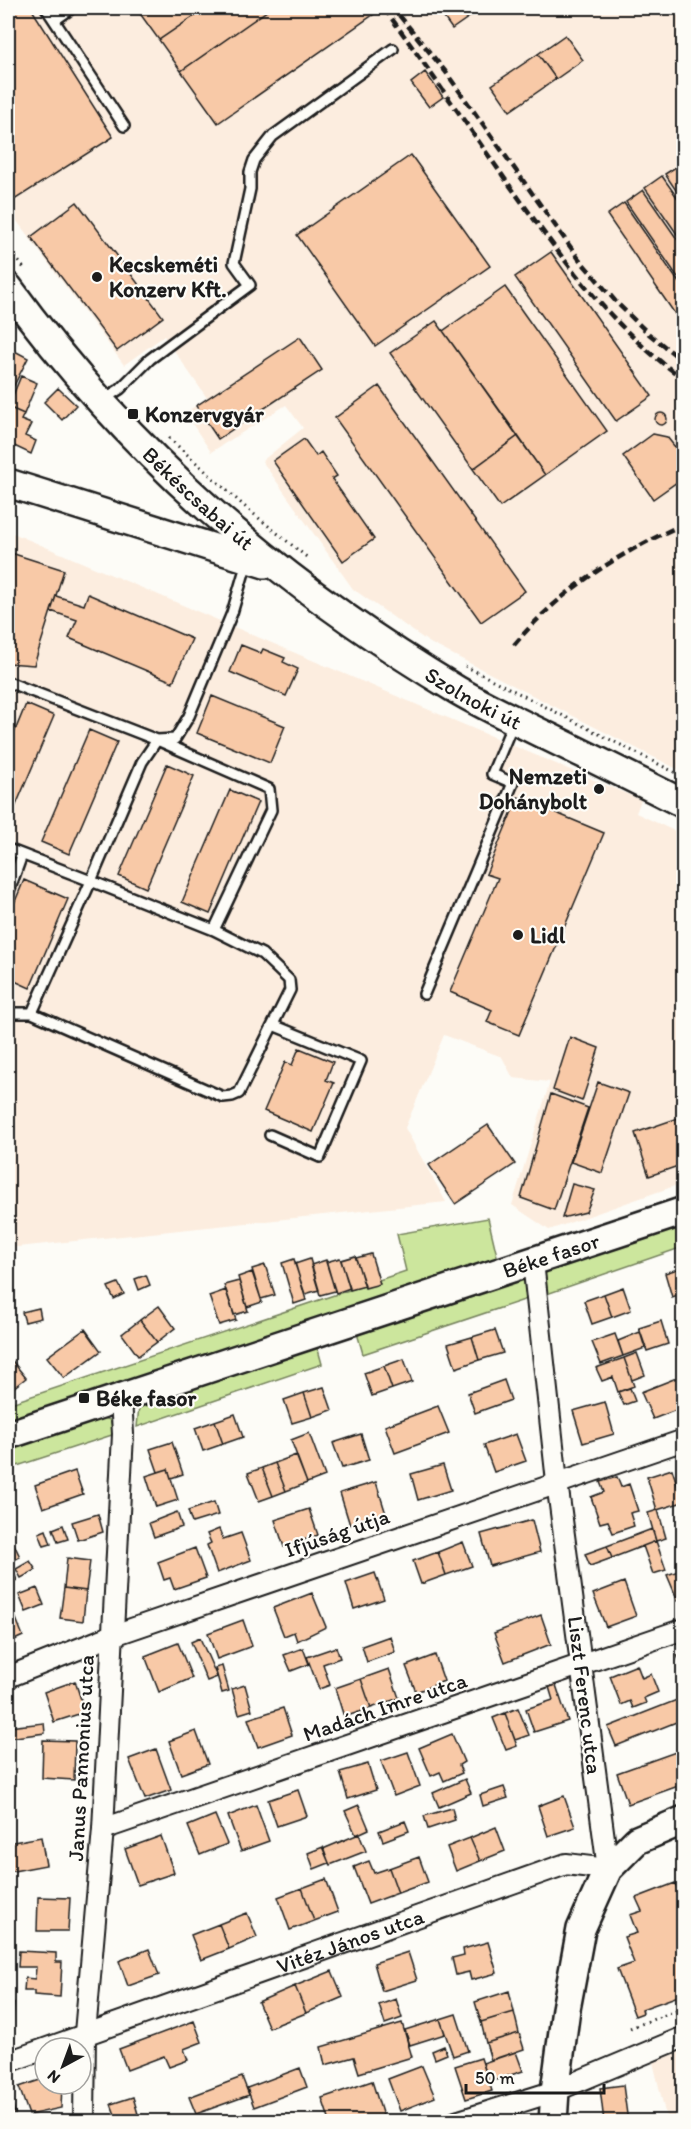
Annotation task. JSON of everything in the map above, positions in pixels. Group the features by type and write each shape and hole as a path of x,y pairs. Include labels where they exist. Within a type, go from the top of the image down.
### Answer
{"street":[{"name":"Békéscsabai út","path":"18,281 66,364 99,402 166,471 223,524 278,568"},
{"path":"8,483 278,568"},
{"name":"Szolnoki út","path":"278,568 345,619 458,690 684,804"},
{"name":"Béke fasor","path":"8,1435 684,1211"},
{"name":"Liszt Ferenc utca","path":"532,1262 557,1482 608,1869"},
{"name":"Janus Pannonius utca","path":"84,2121 85,2033 103,1829 123,1434 121,1397"},
{"name":"Ifjúság útja","path":"8,1677 111,1636 684,1440"},
{"name":"Madách Imre utca","path":"103,1829 684,1629"},
{"path":"553,2121 566,2009 581,1929 608,1869 637,1840 684,1820"},
{"name":"Vitéz János utca","path":"8,2062 566,1864 608,1869"},
{"path":"456,2121 555,2091 684,2037"}],"lane":[{"path":"46,8 124,126"},
{"path":"55,20 72,8"},
{"path":"99,402 120,389 150,359 250,285 234,263 254,160 273,136 393,49"},
{"path":"157,740 176,739 189,716 232,613 248,559"},
{"path":"9,685 157,740 268,789 271,810 214,930"},
{"path":"424,994 513,783 492,774 514,720"},
{"path":"32,1012 142,762 157,740"},
{"path":"8,849 214,930 262,954 289,980 290,990 243,1088 239,1093 223,1097 32,1012 8,1013"},
{"path":"8,894 22,855"},
{"path":"270,1135 320,1156 361,1061 273,1025"}],"path":[{"path":"8,247 18,281"},
{"path":"165,434 244,506 313,563"},
{"path":"456,661 684,776"},
{"path":"676,1846 684,1866"},
{"path":"630,2028 684,2008"}],"shaded area":[{"path":"8,8 683,8 683,772 430,643 353,589 262,461 303,428 286,405 211,452 185,413 207,398 164,336 124,365 8,209"},
{"path":"8,531 641,800 636,813 683,835 683,1183 549,1230 512,1205 550,1082 513,1078 502,1057 444,1035 405,1128 446,1202 8,1248"},
{"path":"683,2051 683,2121 667,2121 653,2062"}],"green space":[{"path":"488,1218 498,1260 8,1422 8,1404 406,1271 397,1234"},
{"path":"683,1225 683,1247 544,1295 543,1272"},
{"path":"523,1278 527,1299 363,1354 357,1333"},
{"path":"317,1346 322,1364 137,1427 139,1406"},
{"path":"98,1416 110,1420 115,1434 8,1469 8,1445"}],"building":[{"path":"8,8 31,8 113,137 8,204"},
{"path":"136,8 206,8 159,40"},
{"path":"206,8 271,8 181,71 159,40"},
{"path":"271,8 374,8 377,12 218,123 181,71"},
{"path":"437,8 482,8 452,29"},
{"path":"565,35 583,60 556,79 538,54"},
{"path":"538,54 556,79 510,111 492,85"},
{"path":"425,72 443,97 429,107 411,83"},
{"path":"411,155 490,266 375,346 297,235"},
{"path":"682,163 684,165 684,202 665,174"},
{"path":"662,176 684,207 684,244 645,188"},
{"path":"643,190 684,249 684,286 626,202"},
{"name":"Kecskeméti Konzerv Kft.","path":"77,202 163,317 117,351 31,237"},
{"path":"624,203 684,290 684,327 607,215"},
{"path":"551,252 652,396 616,421 515,277"},
{"path":"505,287 607,431 545,475 443,331"},
{"path":"436,321 518,436 473,469 390,353"},
{"path":"300,337 322,370 218,439 196,406"},
{"path":"11,349 28,358 8,397 8,355"},
{"path":"21,376 37,383 24,414 8,407"},
{"path":"379,386 525,591 481,622 335,418"},
{"path":"58,388 76,405 62,420 44,402"},
{"path":"8,407 24,414 21,420 31,424 25,436 36,441 31,454 8,443"},
{"path":"663,413 666,414 666,424 659,425 656,424 655,417 656,414"},
{"path":"653,434 667,437 684,459 684,477 653,499 623,456"},
{"path":"518,436 545,475 500,507 473,469"},
{"path":"304,439 316,456 321,452 337,476 332,479 374,539 343,561 273,461"},
{"path":"684,441 684,459 675,447"},
{"path":"8,552 64,570 34,665 8,663 10,642 8,641"},
{"path":"88,594 192,639 173,682 69,638 77,620 51,611 56,596 84,605"},
{"path":"241,645 261,653 263,649 285,658 283,662 298,669 286,696 230,672"},
{"path":"212,696 285,726 270,763 197,733"},
{"path":"26,704 54,716 8,824 8,748"},
{"path":"89,730 117,742 69,854 41,842"},
{"path":"167,764 194,776 146,888 119,876"},
{"path":"230,790 258,802 210,914 182,902"},
{"name":"Lidl","path":"518,797 604,833 519,1035 487,1022 492,1010 450,992 498,878 486,874"},
{"path":"24,880 68,899 30,988 8,978 8,918"},
{"path":"570,1037 599,1048 582,1101 553,1090"},
{"path":"299,1048 333,1062 326,1080 334,1083 313,1132 264,1111 285,1062 292,1065"},
{"path":"598,1082 629,1093 602,1173 571,1162"},
{"path":"551,1094 588,1108 554,1210 521,1198"},
{"path":"684,1116 684,1164 649,1176 635,1133"},
{"path":"488,1125 515,1164 455,1204 429,1165"},
{"path":"572,1184 595,1190 586,1212 562,1218"},
{"path":"371,1254 380,1284 365,1288 356,1258"},
{"path":"355,1256 365,1286 350,1290 341,1260"},
{"path":"340,1258 350,1288 336,1293 326,1262"},
{"path":"294,1259 306,1300 294,1304 282,1263"},
{"path":"310,1259 319,1290 305,1294 295,1264"},
{"path":"326,1260 335,1291 320,1295 311,1265"},
{"path":"265,1265 275,1295 261,1299 252,1269"},
{"path":"684,1267 684,1293 672,1297 665,1273"},
{"path":"252,1272 262,1302 247,1307 238,1277"},
{"path":"146,1275 150,1285 139,1290 135,1279"},
{"path":"239,1281 248,1311 234,1315 224,1285"},
{"path":"118,1283 124,1294 114,1299 108,1287"},
{"path":"623,1287 631,1310 612,1317 604,1294"},
{"path":"226,1290 236,1320 219,1325 209,1296"},
{"path":"604,1294 612,1317 592,1324 584,1301"},
{"path":"159,1306 175,1328 157,1342 140,1320"},
{"path":"39,1308 41,1318 25,1322 22,1312"},
{"path":"140,1320 157,1342 138,1356 122,1334"},
{"path":"661,1321 668,1344 647,1351 639,1328"},
{"path":"85,1329 101,1351 64,1378 47,1357"},
{"path":"495,1330 503,1353 479,1360 472,1337"},
{"path":"640,1332 645,1348 623,1356 618,1341"},
{"path":"615,1334 623,1356 601,1364 592,1342"},
{"path":"472,1337 479,1360 456,1368 448,1344"},
{"path":"637,1353 645,1375 632,1380 624,1358"},
{"path":"8,1358 26,1378 8,1392"},
{"path":"624,1358 634,1386 618,1392 613,1377 602,1381 596,1368"},
{"path":"404,1359 412,1382 392,1389 384,1366"},
{"path":"384,1366 392,1389 372,1396 364,1373"},
{"path":"679,1377 684,1387 684,1407 653,1419 641,1392"},
{"path":"504,1380 511,1400 475,1413 468,1393"},
{"path":"324,1387 332,1410 312,1417 304,1393"},
{"path":"630,1388 635,1401 624,1405 618,1392"},
{"path":"304,1393 312,1417 292,1423 284,1400"},
{"path":"605,1402 614,1434 583,1443 573,1411"},
{"path":"438,1406 449,1433 395,1453 385,1426"},
{"path":"235,1414 243,1437 223,1444 215,1421"},
{"path":"215,1421 223,1444 203,1451 195,1428"},
{"path":"309,1433 325,1476 307,1483 291,1440"},
{"path":"361,1434 369,1460 342,1468 333,1443"},
{"path":"516,1434 526,1461 494,1472 484,1445"},
{"path":"172,1442 183,1474 171,1478 168,1469 158,1472 150,1449"},
{"path":"296,1455 307,1483 286,1491 275,1463"},
{"path":"275,1463 286,1491 273,1496 262,1468"},
{"path":"443,1465 451,1490 418,1500 411,1474"},
{"path":"262,1468 273,1496 259,1501 248,1473"},
{"path":"168,1469 178,1500 156,1507 146,1476"},
{"path":"672,1469 683,1502 657,1510 647,1477"},
{"path":"75,1471 83,1494 43,1508 35,1485"},
{"path":"617,1477 621,1487 629,1484 638,1511 630,1513 634,1526 613,1533 608,1521 600,1523 591,1497 604,1492 600,1482"},
{"path":"376,1482 386,1514 350,1525 340,1493"},
{"path":"214,1502 218,1515 192,1523 188,1511"},
{"path":"309,1509 318,1535 284,1547 275,1520"},
{"path":"658,1510 666,1538 656,1541 648,1513"},
{"path":"177,1512 182,1527 154,1537 149,1523"},
{"path":"98,1514 103,1532 78,1540 72,1522"},
{"path":"532,1520 540,1552 490,1566 481,1534"},
{"path":"63,1525 68,1539 58,1542 53,1529"},
{"path":"219,1529 223,1539 241,1533 251,1560 217,1573 207,1545 211,1543 207,1534"},
{"path":"652,1529 656,1541 612,1558 607,1546"},
{"path":"46,1530 51,1544 44,1546 39,1533"},
{"path":"684,1534 684,1550 678,1536"},
{"path":"656,1541 666,1570 653,1574 643,1546"},
{"path":"13,1542 20,1557 8,1563 8,1544"},
{"path":"463,1542 472,1566 446,1575 438,1552"},
{"path":"607,1546 612,1558 590,1566 585,1554"},
{"path":"195,1548 206,1578 174,1589 170,1578 164,1580 158,1562"},
{"path":"438,1552 446,1575 421,1584 413,1561"},
{"path":"67,1558 90,1561 86,1591 64,1588"},
{"path":"30,1561 36,1570 21,1578 16,1569"},
{"path":"10,1565 17,1580 8,1584 8,1566"},
{"path":"684,1569 684,1598 678,1601 667,1575"},
{"path":"375,1573 384,1599 354,1609 346,1583"},
{"path":"624,1582 636,1616 606,1627 593,1594"},
{"path":"37,1588 44,1605 26,1612 19,1595"},
{"path":"64,1588 86,1591 83,1621 60,1618"},
{"path":"312,1593 326,1627 297,1641 294,1632 284,1636 273,1608"},
{"path":"11,1606 23,1636 8,1643 8,1608"},
{"path":"541,1615 551,1644 505,1662 494,1633"},
{"path":"243,1620 252,1646 217,1659 208,1633"},
{"path":"390,1636 395,1652 367,1662 362,1646"},
{"path":"200,1638 217,1677 207,1681 191,1642"},
{"path":"178,1643 192,1678 159,1692 145,1656"},
{"path":"336,1647 340,1658 323,1664 330,1685 319,1689 307,1657"},
{"path":"303,1648 309,1664 291,1671 284,1655"},
{"path":"684,1653 684,1672 677,1655"},
{"path":"435,1655 444,1681 416,1692 406,1666"},
{"path":"637,1665 642,1678 651,1674 658,1692 644,1698 646,1703 633,1708 630,1701 621,1705 610,1676"},
{"path":"222,1666 229,1691 222,1693 215,1668"},
{"path":"389,1669 399,1698 371,1708 361,1679"},
{"path":"361,1679 371,1708 344,1717 335,1688"},
{"path":"75,1681 85,1712 54,1722 44,1692"},
{"path":"245,1685 252,1710 239,1714 232,1689"},
{"path":"556,1685 568,1721 534,1732 526,1709 553,1700 549,1687"},
{"path":"682,1698 684,1719 616,1746 608,1727"},
{"path":"283,1708 292,1735 258,1747 248,1719"},
{"path":"518,1708 529,1735 515,1740 505,1713"},
{"path":"505,1713 517,1746 506,1750 493,1718"},
{"path":"44,1723 45,1733 8,1738 8,1727"},
{"path":"196,1731 208,1764 181,1774 169,1741"},
{"path":"452,1734 464,1762 459,1765 462,1773 444,1781 440,1772 431,1776 419,1748"},
{"path":"43,1740 75,1741 74,1780 42,1778"},
{"path":"156,1749 171,1790 145,1799 129,1759"},
{"path":"684,1749 684,1784 628,1804 617,1773"},
{"path":"408,1752 420,1786 394,1796 381,1761"},
{"path":"368,1764 376,1790 348,1799 340,1772"},
{"path":"465,1779 471,1793 439,1807 433,1793"},
{"path":"504,1787 508,1798 483,1806 480,1795"},
{"path":"298,1790 307,1816 277,1826 268,1800"},
{"path":"564,1796 575,1827 548,1836 538,1806"},
{"path":"256,1805 269,1841 241,1851 228,1816"},
{"path":"359,1805 369,1829 356,1835 345,1811"},
{"path":"452,1808 455,1820 428,1829 424,1816"},
{"path":"215,1815 227,1844 200,1855 188,1826"},
{"path":"405,1821 409,1831 383,1841 379,1831"},
{"path":"496,1827 505,1851 480,1861 470,1838"},
{"path":"359,1834 366,1851 330,1865 323,1849"},
{"path":"161,1836 174,1873 138,1885 125,1849"},
{"path":"41,1837 46,1865 8,1872 8,1843"},
{"path":"470,1838 480,1861 456,1871 447,1847"},
{"path":"323,1847 329,1863 314,1869 308,1853"},
{"path":"419,1857 428,1882 398,1893 389,1868"},
{"path":"369,1861 374,1873 389,1868 398,1893 368,1904 354,1867"},
{"path":"326,1879 338,1912 314,1921 302,1888"},
{"path":"675,1883 684,1905 684,1994 642,2009 643,2013 635,2016 617,1969 634,1963 624,1937 637,1933 630,1915 642,1911 636,1898"},
{"path":"302,1888 314,1921 290,1930 278,1897"},
{"path":"38,1897 70,1898 68,1931 37,1931"},
{"path":"247,1913 257,1937 229,1949 219,1924"},
{"path":"219,1924 229,1949 201,1960 191,1935"},
{"path":"488,1942 497,1973 471,1980 469,1972 456,1975 452,1958 464,1955 463,1949"},
{"path":"149,1949 159,1975 128,1986 119,1961"},
{"path":"19,1951 56,1953 56,1962 62,1962 60,1997 34,1995 34,1991 24,1991 25,1978 35,1979 36,1967 18,1967"},
{"path":"408,1952 417,1980 382,1991 374,1963"},
{"path":"332,1971 343,1997 306,2013 295,1986"},
{"path":"295,1986 306,2013 269,2028 258,2002"},
{"path":"509,1991 514,2012 481,2022 475,2002"},
{"path":"396,1999 402,2018 385,2024 379,2005"},
{"path":"8,2002 14,2003 12,2032 8,2032"},
{"path":"514,2012 519,2033 486,2043 481,2022"},
{"path":"456,2014 468,2051 453,2056 440,2019"},
{"path":"440,2019 445,2034 410,2045 405,2030"},
{"path":"194,2021 202,2042 184,2049 188,2060 169,2067 164,2056 127,2070 119,2049"},
{"path":"402,2023 412,2057 359,2073 354,2057 325,2065 321,2047"},
{"path":"519,2033 524,2049 491,2060 486,2043"},
{"path":"444,2046 447,2054 435,2059 432,2051"},
{"path":"516,2052 523,2071 489,2082 483,2063"},
{"path":"481,2058 492,2091 466,2099 455,2066"},
{"path":"422,2066 435,2097 400,2111 388,2079"},
{"path":"300,2068 307,2087 254,2107 247,2088"},
{"path":"242,2077 249,2095 196,2114 189,2097"},
{"path":"8,2081 15,2114 8,2115"},
{"path":"372,2081 383,2116 366,2122 330,2122 322,2098"},
{"path":"33,2082 33,2096 62,2096 61,2108 29,2115 19,2087"},
{"path":"623,2085 628,2122 604,2122 600,2088"},
{"path":"133,2097 138,2114 117,2120 111,2104"},
{"path":"277,2116 280,2122 264,2122"}],"railway":[{"path":"384,8 525,206 586,287 632,336 684,379"},
{"path":"399,15 445,71 579,259 617,303 649,334 684,362"},
{"path":"514,645 551,607 592,575 637,547 684,524"}],"place":[{"name":"Kecskeméti Konzerv Kft.","path":"97,277"},
{"name":"Konzervgyár","path":"133,414"},
{"name":"Nemzeti Dohánybolt","path":"599,789"},
{"name":"Lidl","path":"518,935"},
{"name":"Béke fasor","path":"84,1398"}]}
